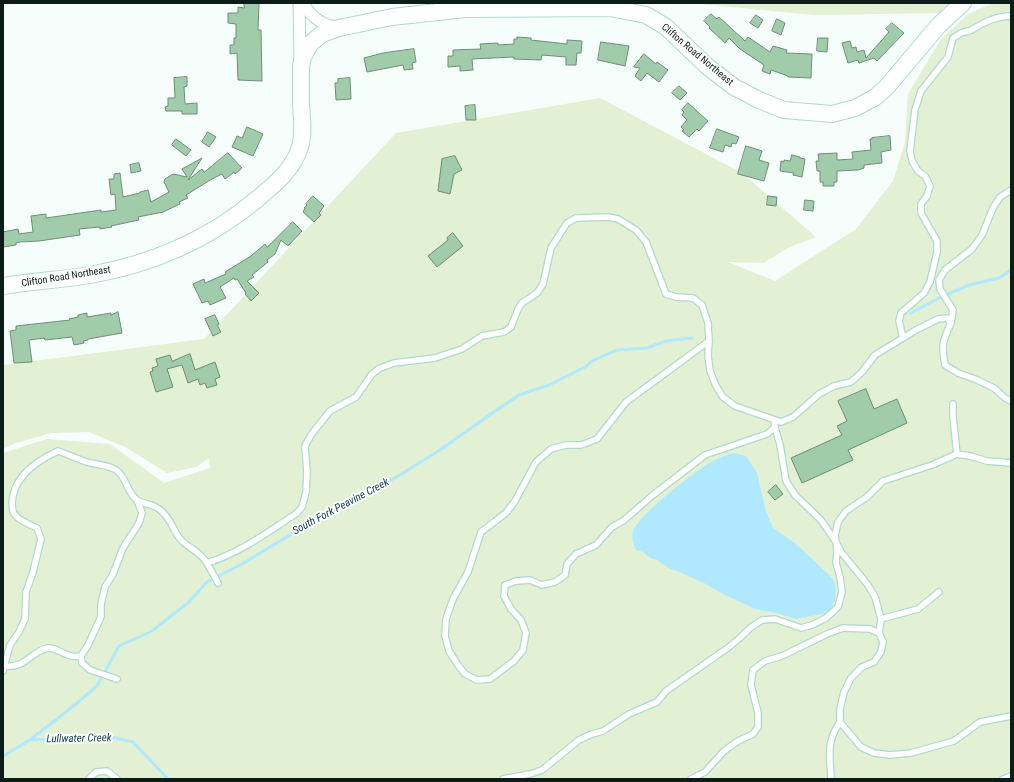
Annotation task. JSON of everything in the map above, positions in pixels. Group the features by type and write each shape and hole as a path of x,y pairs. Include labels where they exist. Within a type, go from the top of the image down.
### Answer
{"street":[{"path":"299,3 301,66"},
{"path":"303,3 309,12 323,23 336,27 345,26"},
{"name":"Clifton Road Northeast","path":"3,286 89,275 130,266 164,255 194,242 238,214 277,182 290,167 300,149 302,142 301,66 303,57 311,43 331,30 392,17 465,9 513,6 610,8 646,15 666,27 708,67 734,87 759,100 784,110 832,114 855,108 874,98 885,89 939,25 964,3"}],"lane":[{"path":"903,338 899,321 901,313 924,294 930,282 937,252 936,241 921,213 922,204 927,196 930,186 925,176 918,171 912,161 910,151 916,110 921,91 948,57 953,38 961,33 972,30 991,19 1011,16"},
{"path":"1011,190 1000,197 992,208 982,235 972,249 945,270 939,280 940,289 950,302 953,310 951,323 944,337 942,350 945,365 958,373 975,378 994,388 1005,398 1011,401"},
{"path":"207,563 224,558 241,550 297,513 302,507 306,492 306,446 312,435 330,411 356,397 372,374 380,368 394,363 435,358 462,349 482,336 504,332 511,327 522,303 537,293 543,284 551,248 559,234 567,223 576,218 608,217 618,219 636,230 646,242 666,294 676,297 693,298 702,305 708,323 708,356 710,371 716,386 723,397 735,406 781,422 793,417 819,394 834,386 851,382 862,372 875,355 903,338 938,319 947,318 951,323"},
{"path":"709,341 626,402 596,439 581,445 566,445 551,449 536,462 515,501 506,513 481,532 468,572 453,599 446,619 445,636 449,651 465,674 477,680 490,679 514,661 523,650 526,633 521,620 511,609 504,596 506,585 516,581 530,580 542,585 555,582 565,575 567,564 576,554 596,545 612,527 623,521 653,495 704,455 722,448 736,446 757,438 767,434 776,427"},
{"path":"953,404 957,454"},
{"path":"774,420 786,481 796,495 821,520 841,552 868,585 875,597 881,619 879,633 883,642 881,652 874,662 862,667 851,678 844,692 840,709 840,722 834,732 830,745 831,779"},
{"path":"81,656 73,657 50,648 40,650 23,664 4,669 10,645 19,632 25,619 26,592 33,572 41,539 37,528 19,519 13,511 12,499 22,476 44,458 58,451 84,461 106,466 117,471 123,476 128,490 137,500 142,513 139,523 129,536 123,548 114,574 105,587 101,604 101,617 88,645 81,656 82,663 90,670 117,679"},
{"path":"503,779 542,770 579,740 592,734 603,732 629,714 656,702 666,691 729,647 750,628 762,620 775,619 800,628 812,625 826,618 838,607 842,592 836,563 835,536 838,522 846,511 867,497 884,481 932,465 957,454 987,461 1011,463"},
{"path":"137,500 148,503 160,509 170,520 181,540 201,554 218,583"},
{"path":"881,619 918,608 939,592"},
{"path":"691,779 705,772 724,751 738,741 753,734 758,727 758,713 751,685 753,670 765,661 787,653 843,628 870,629 879,633"},
{"path":"840,722 861,747 874,753 890,755 911,753 954,741 980,722 1011,716"},
{"path":"89,779 96,772 107,772 117,779"},
{"path":"1003,779 1011,776"}],"green space":[{"path":"691,3 955,3 943,13 813,15"},
{"path":"993,3 1011,3 1011,779 3,779 3,453 47,439 110,444 164,483 210,468 209,458 196,467 167,473 127,448 89,432 51,433 16,443 3,449 3,365 204,339 396,133 600,98 742,173 816,237 790,247 763,263 728,262 775,281 856,229 893,181 905,142 908,94 941,39 968,14"}],"water":[{"path":"733,453 746,456 757,473 766,511 773,528 795,543 834,581 836,590 835,600 830,609 822,614 796,619 755,609 704,583 670,569 657,560 650,558 643,552 636,550 632,535 633,532 645,516 666,495 700,469 723,456"}],"building":[{"path":"244,3 259,3 258,30 261,30 262,81 238,80 237,53 230,54 230,45 234,45 234,38 236,38 236,24 228,23 228,13 238,13 238,7 244,8"},
{"path":"711,14 717,19 719,17 745,41 748,37 770,52 773,46 787,50 786,53 812,54 811,78 788,77 771,70 770,74 762,71 764,65 740,49 729,38 725,43 709,28 710,27 704,21"},
{"path":"756,15 763,20 758,28 750,23"},
{"path":"777,19 785,23 781,35 772,31"},
{"path":"892,23 904,33 877,61 874,58 859,63 858,60 848,63 842,43 850,41 852,48 856,47 857,52 864,50 866,58 889,32 886,29"},
{"path":"517,37 567,44 567,40 582,41 581,53 577,53 576,65 566,65 566,57 542,55 541,60 514,59 514,57 472,59 473,70 460,71 460,66 448,67 448,56 453,56 453,50 481,49 480,44 514,44 514,39 517,39"},
{"path":"818,38 828,38 827,52 817,51"},
{"path":"601,42 629,46 625,66 598,60"},
{"path":"414,49 416,62 412,63 413,69 404,70 403,65 367,72 364,58 383,53"},
{"path":"644,54 656,64 657,62 668,70 659,82 647,73 641,81 635,76 640,68 634,67"},
{"path":"187,77 187,86 184,87 185,104 197,103 197,114 182,114 182,111 166,111 165,107 168,106 168,98 175,98 174,78"},
{"path":"350,78 351,99 336,100 335,83 338,83 338,79"},
{"path":"679,86 687,93 680,100 672,93"},
{"path":"688,103 708,121 699,131 697,129 689,137 682,131 684,130 681,127 687,120 682,115 684,112 682,110"},
{"path":"475,105 476,120 466,120 465,106"},
{"path":"247,127 263,134 253,156 232,147 237,136 242,138"},
{"path":"717,129 739,137 736,144 732,143 731,147 725,145 723,152 710,148"},
{"path":"208,132 216,137 209,147 202,142"},
{"path":"890,136 891,150 881,152 882,163 864,165 864,168 858,170 837,171 837,182 834,182 834,186 823,186 823,182 820,182 820,171 817,171 816,161 819,161 818,154 837,153 837,160 853,159 852,152 871,150 870,139"},
{"path":"176,139 191,150 186,156 172,145"},
{"path":"746,146 762,151 759,160 769,163 764,181 738,174"},
{"path":"228,153 242,168 235,174 234,172 225,179 222,174 212,179 186,195 188,198 179,202 180,204 163,212 138,217 139,220 111,226 112,227 100,229 100,227 79,229 80,235 39,241 20,242 16,243 16,245 3,247 3,232 18,229 19,234 33,232 31,216 46,214 46,218 101,210 101,212 116,210 115,194 111,195 109,179 114,179 114,174 120,173 123,197 148,190 151,202 169,192 164,182 165,179 173,174 187,177 182,169 202,158 188,180 202,169 204,172"},
{"path":"792,155 805,159 802,177 793,175 794,173 780,171 781,161 790,161"},
{"path":"455,156 462,170 454,174 450,194 438,191 442,159"},
{"path":"139,163 141,171 131,173 130,165"},
{"path":"313,196 324,206 319,213 321,215 314,222 303,212 307,205 306,204"},
{"path":"768,196 777,197 776,206 767,205"},
{"path":"805,200 814,201 813,211 804,210"},
{"path":"293,222 302,231 288,246 281,240 275,254 252,275 254,277 247,281 259,293 251,301 245,294 246,293 237,279 235,280 234,278 220,287 226,298 210,305 208,301 202,303 193,284 204,279 205,283 226,274 225,272 251,256 265,244 267,247"},
{"path":"453,233 463,246 437,267 428,256 448,240 447,238"},
{"path":"118,312 122,333 88,339 83,341 84,343 74,345 72,337 29,340 32,362 14,363 10,331 16,330 16,326 70,320 69,319 78,317 78,315 87,313 87,317 111,313 111,315"},
{"path":"215,315 219,324 217,325 221,332 213,336 205,319"},
{"path":"190,354 195,370 215,362 220,377 215,379 217,385 207,388 205,383 200,385 198,379 188,383 182,365 167,369 173,387 156,392 150,372 153,371 152,368 158,366 156,359 170,355 172,361"},
{"path":"866,389 874,409 897,399 907,423 848,450 853,460 802,483 791,458 842,435 837,426 847,421 838,401"},
{"path":"776,485 783,494 775,500 768,492"}],"waterway":[{"name":"South Fork Peavine Creek","path":"911,313 939,298 969,285 999,278 1011,270"},
{"name":"South Fork Peavine Creek","path":"3,756 30,740 97,686 119,646 152,631 189,602 207,582 242,564 331,510 395,478 440,450 519,395 549,385 585,367 592,361 617,350 647,348 666,341 692,338"},
{"name":"Lullwater Creek","path":"30,740 111,737 133,742 168,779"}]}
